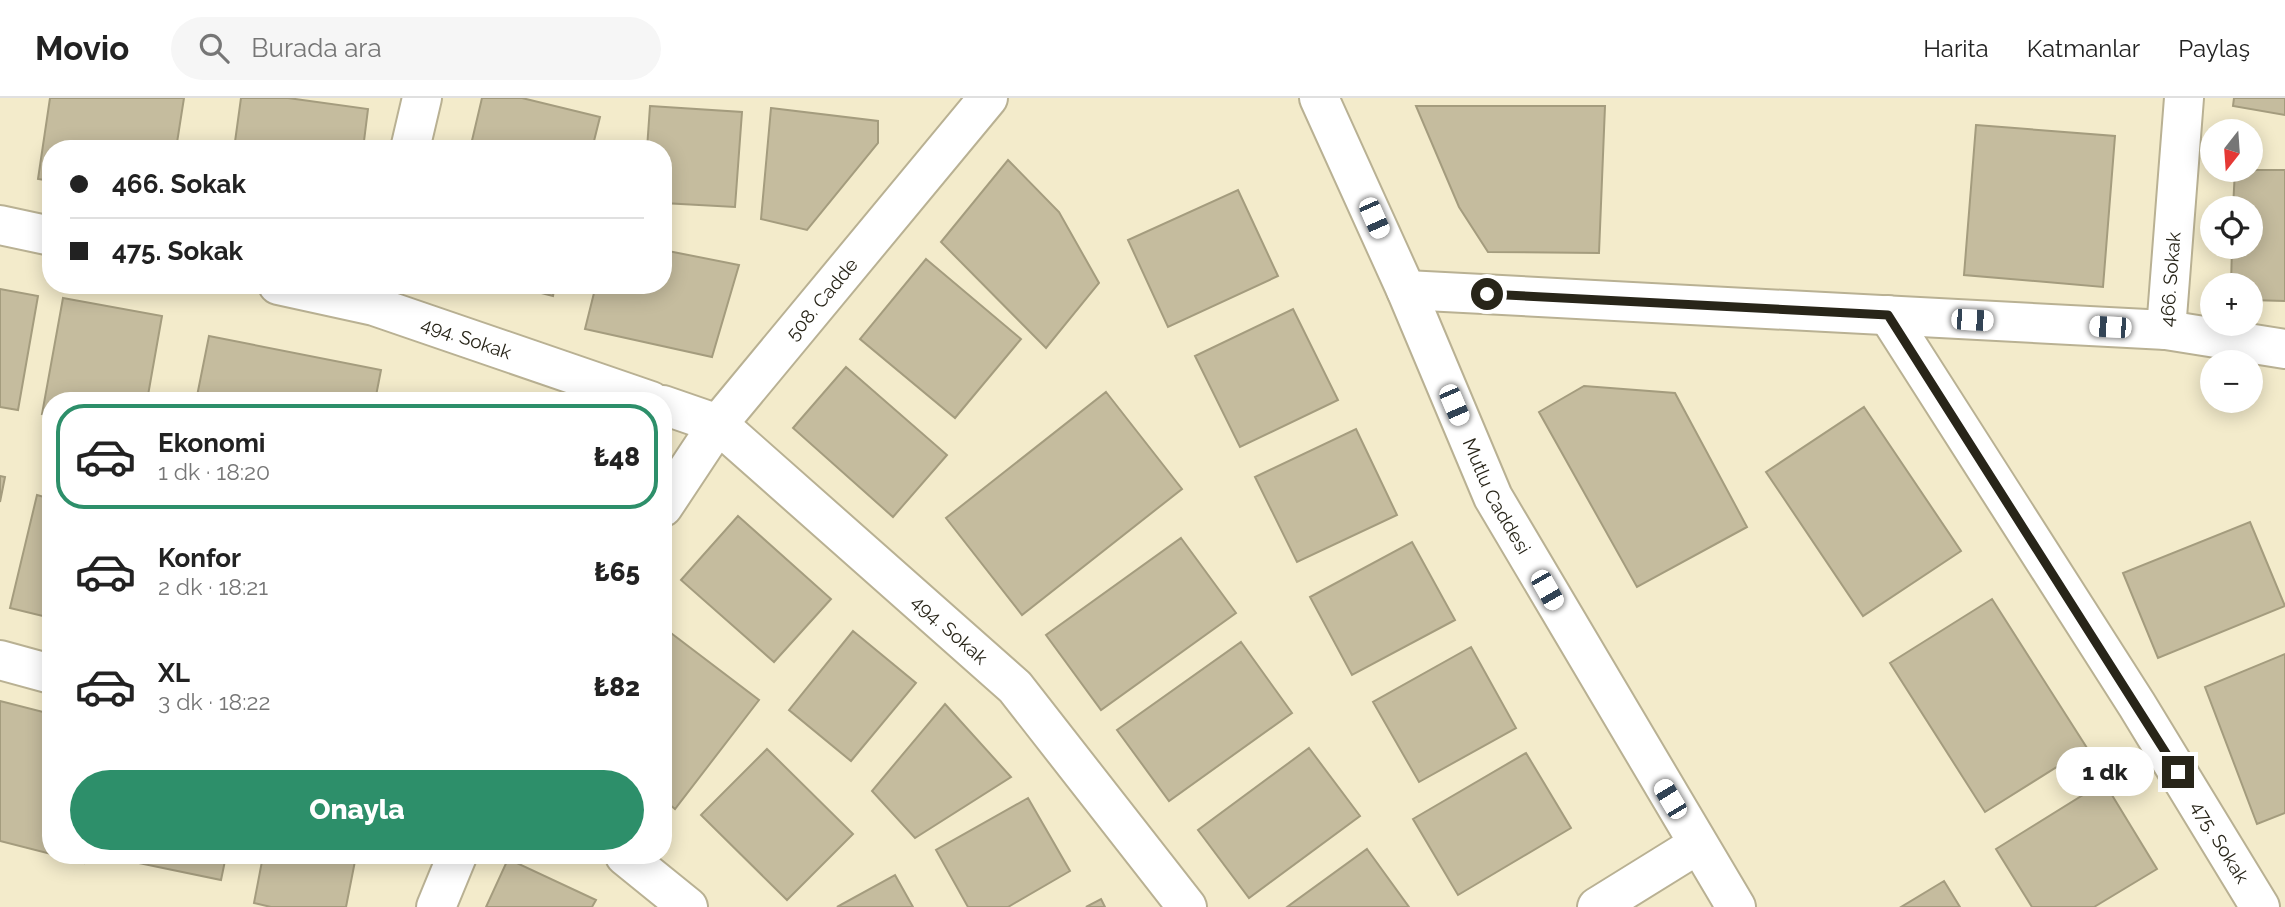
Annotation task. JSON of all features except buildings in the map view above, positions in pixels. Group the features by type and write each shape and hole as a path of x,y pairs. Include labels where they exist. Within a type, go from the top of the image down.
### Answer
{"street":[{"path":"412,140 422,98"},
{"name":"508. Cadde","path":"672,493 718,424 988,98"},
{"name":"Mutlu Caddesi","path":"1319,98 1406,290 1493,497 1736,907"},
{"name":"466. Sokak","path":"1406,290 2166,330 2184,98"},
{"path":"0,225 42,234"},
{"name":"494. Sokak","path":"358,294 376,296 627,392"},
{"name":"475. Sokak","path":"1888,315 2137,705 2260,907"},
{"path":"2166,330 2285,349"},
{"name":"494. Sokak","path":"672,408 718,424 1015,687 1187,907"},
{"path":"0,660 42,672"},
{"path":"1597,907 1697,845"},
{"path":"436,907 454,864"},
{"path":"635,864 688,907"}],"route":[{"path":"1487,294 1888,315 2178,772"}]}
